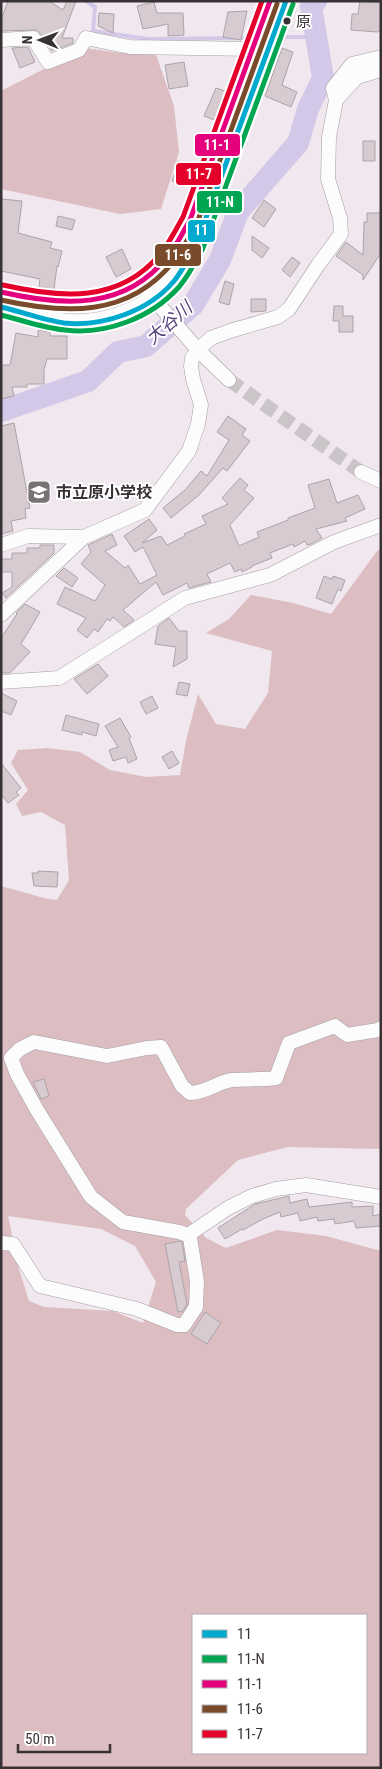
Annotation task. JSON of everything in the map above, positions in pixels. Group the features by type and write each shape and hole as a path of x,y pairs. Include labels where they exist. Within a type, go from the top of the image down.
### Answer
{"street":[{"path":"1,292 27,298 60,302 89,302 117,295 140,283 160,266 190,220 270,1"},
{"path":"1,307 66,323 90,323 142,307 166,289 183,270 196,245 286,1"},
{"path":"1,40 33,38 48,62 79,50 86,38 130,47 253,49"},
{"path":"1,615 84,537 145,510 189,451 198,424 201,405 193,379 192,358 212,338 278,317 290,309 318,265 341,234 340,218 328,179 329,137 336,100 333,88 352,64 381,56"},
{"path":"336,100 357,77 381,70"},
{"path":"140,283 198,350 229,380"},
{"path":"361,472 381,481"},
{"path":"1,682 59,678 185,598 270,575 334,542 381,524"},
{"path":"1,545 28,536 84,537"},
{"path":"381,1028 347,1034 335,1026 289,1044 276,1078 230,1080 201,1092 190,1093 182,1086 161,1047 107,1056 34,1042 20,1049 11,1058 17,1074 37,1110 91,1197 123,1222 188,1235 228,1208 252,1196 276,1189 306,1185 381,1197"},
{"path":"1,1244 13,1244 40,1286 136,1309 177,1325 184,1325 196,1307 197,1281 188,1235"}],"shaded area":[{"path":"85,48 121,53 155,52 174,106 179,152 161,209 120,214 1,189 1,91"},
{"path":"381,548 381,1149 288,1147 238,1160 186,1209 185,1215 206,1238 226,1248 277,1230 326,1236 381,1251 381,1768 1,1768 1,886 57,900 69,880 65,825 41,812 22,816 16,804 28,790 11,763 18,750 48,748 80,752 110,770 146,777 180,775 186,741 198,694 216,724 245,729 268,693 272,651 206,633 229,619 251,595 293,603 331,614","holes":["8,1216 101,1229 135,1246 156,1282 143,1323 113,1311 44,1307 29,1301 19,1269"]}],"building":[{"path":"8,1 49,1 63,10 67,1 76,1 62,38 73,38 73,43 55,48 52,51 37,30 1,31 1,20"},
{"path":"360,1 381,3 381,30 377,32 351,30 352,14 358,14"},
{"path":"154,2 157,13 183,13 184,35 168,36 168,24 143,29 137,6"},
{"path":"247,11 241,40 223,37 228,12"},
{"path":"99,13 114,14 113,33 98,26"},
{"path":"28,47 35,62 20,68 12,48"},
{"path":"282,48 293,52 282,85 297,92 291,107 265,96"},
{"path":"184,62 188,86 169,89 165,65"},
{"path":"216,88 225,91 214,120 204,116"},
{"path":"363,141 375,141 375,161 363,161"},
{"path":"178,161 191,165 185,184 172,181"},
{"path":"1,199 22,201 18,233 52,242 50,248 62,251 57,266 54,289 39,287 40,279 1,271"},
{"path":"264,200 276,209 264,227 252,218"},
{"path":"367,213 381,213 381,253 363,280 363,275 336,256 346,242 363,255 364,222 367,222"},
{"path":"58,216 75,220 72,230 56,226"},
{"path":"252,236 269,248 262,258 252,250"},
{"path":"122,249 131,269 116,277 106,257"},
{"path":"292,257 300,263 290,277 282,270"},
{"path":"225,281 234,284 229,305 219,302"},
{"path":"251,299 266,299 266,311 251,312"},
{"path":"334,306 343,306 343,316 353,316 353,332 339,332 339,321 333,321"},
{"path":"38,330 50,332 50,336 67,336 67,359 47,359 44,370 44,384 27,384 27,387 12,387 14,396 1,399 1,365 10,365 16,333 38,337"},
{"path":"228,416 246,429 242,435 250,441 227,471 223,468 199,495 171,518 163,508 185,490 201,471 207,476 229,440 217,432"},
{"path":"14,423 30,508 25,509 26,518 11,521 13,531 1,534 1,426"},
{"path":"240,478 248,485 244,490 254,498 230,525 239,546 259,537 257,532 315,508 308,485 329,479 337,503 358,495 365,509 345,518 347,521 316,529 322,538 311,544 307,545 305,541 294,547 293,544 270,553 272,558 242,572 241,569 235,572 230,563 207,574 211,582 189,588 187,583 163,595 156,582 123,610 134,620 124,627 113,617 110,621 107,619 98,632 94,629 87,638 77,630 86,618 57,604 65,587 95,601 105,585 81,564 91,552 88,545 112,534 117,545 105,551 125,568 128,565 140,584 157,575 143,547 135,552 124,536 149,519 157,530 142,543 161,536 167,545 185,536 184,534 206,524 202,516 228,504 222,498"},
{"path":"40,545 54,545 54,553 6,598 2,593 12,587 12,572 1,572 1,559 12,559 12,553 27,553 27,548 40,548"},
{"path":"64,568 78,578 72,587 56,576"},
{"path":"324,576 332,579 333,576 345,580 341,591 338,589 332,604 316,598"},
{"path":"25,604 40,612 21,644 30,652 10,673 3,673 1,671 1,638 16,613"},
{"path":"169,618 179,631 187,631 187,659 173,667 176,647 155,644 158,626"},
{"path":"98,664 108,676 87,694 74,679"},
{"path":"179,682 190,684 187,696 176,694"},
{"path":"1,693 17,701 11,715 1,711"},
{"path":"152,696 158,708 146,714 140,702"},
{"path":"66,715 99,724 96,736 82,732 82,735 62,730"},
{"path":"120,718 131,737 129,738 137,759 128,763 126,757 113,761 109,750 118,747 105,726"},
{"path":"172,751 179,763 169,769 162,757"},
{"path":"1,763 21,788 16,792 19,795 8,803 1,794"},
{"path":"38,871 58,872 57,887 34,886 32,873 38,873"},
{"path":"44,1079 49,1096 41,1099 33,1082"},
{"path":"289,1196 290,1203 307,1199 309,1207 352,1202 352,1207 373,1206 373,1216 381,1214 381,1226 356,1228 354,1221 335,1224 334,1219 318,1221 317,1217 300,1221 298,1213 281,1217 280,1212 225,1239 218,1228 255,1204"},
{"path":"182,1242 185,1261 179,1262 187,1304 183,1311 178,1312 165,1244"},
{"path":"205,1312 221,1323 207,1344 191,1334"}],"waterway":[{"path":"86,1 95,7 93,31 148,39 250,38"},
{"name":"大谷川","path":"1,411 88,381 118,352 146,346 193,305 220,260 238,212 298,143 308,109 323,78 311,6 316,1"},
{"path":"280,37 316,37"}],"tunnel":[{"path":"229,380 361,472"}],"transit line":[{"name":"11-7","path":"3,285 46,293 67,294 88,293 108,289 127,281 145,270 161,253 183,217 262,1"},
{"name":"11-1","path":"1,292 47,300 91,300 112,295 132,287 151,274 168,256 190,220 270,1"},
{"name":"11","path":"1,307 40,318 79,324 124,315 152,301 164,292 183,268 196,245 286,1"},
{"name":"11-6","path":"1,300 48,308 94,307 136,294 155,280 173,262 197,223 277,4"},
{"name":"11-N","path":"1,315 57,329 96,330 112,327 141,316 155,308 179,287 203,248 293,4"}],"place":[{"name":"原","path":"287,21"},
{"name":"市立原小学校","path":"39,492"}]}
